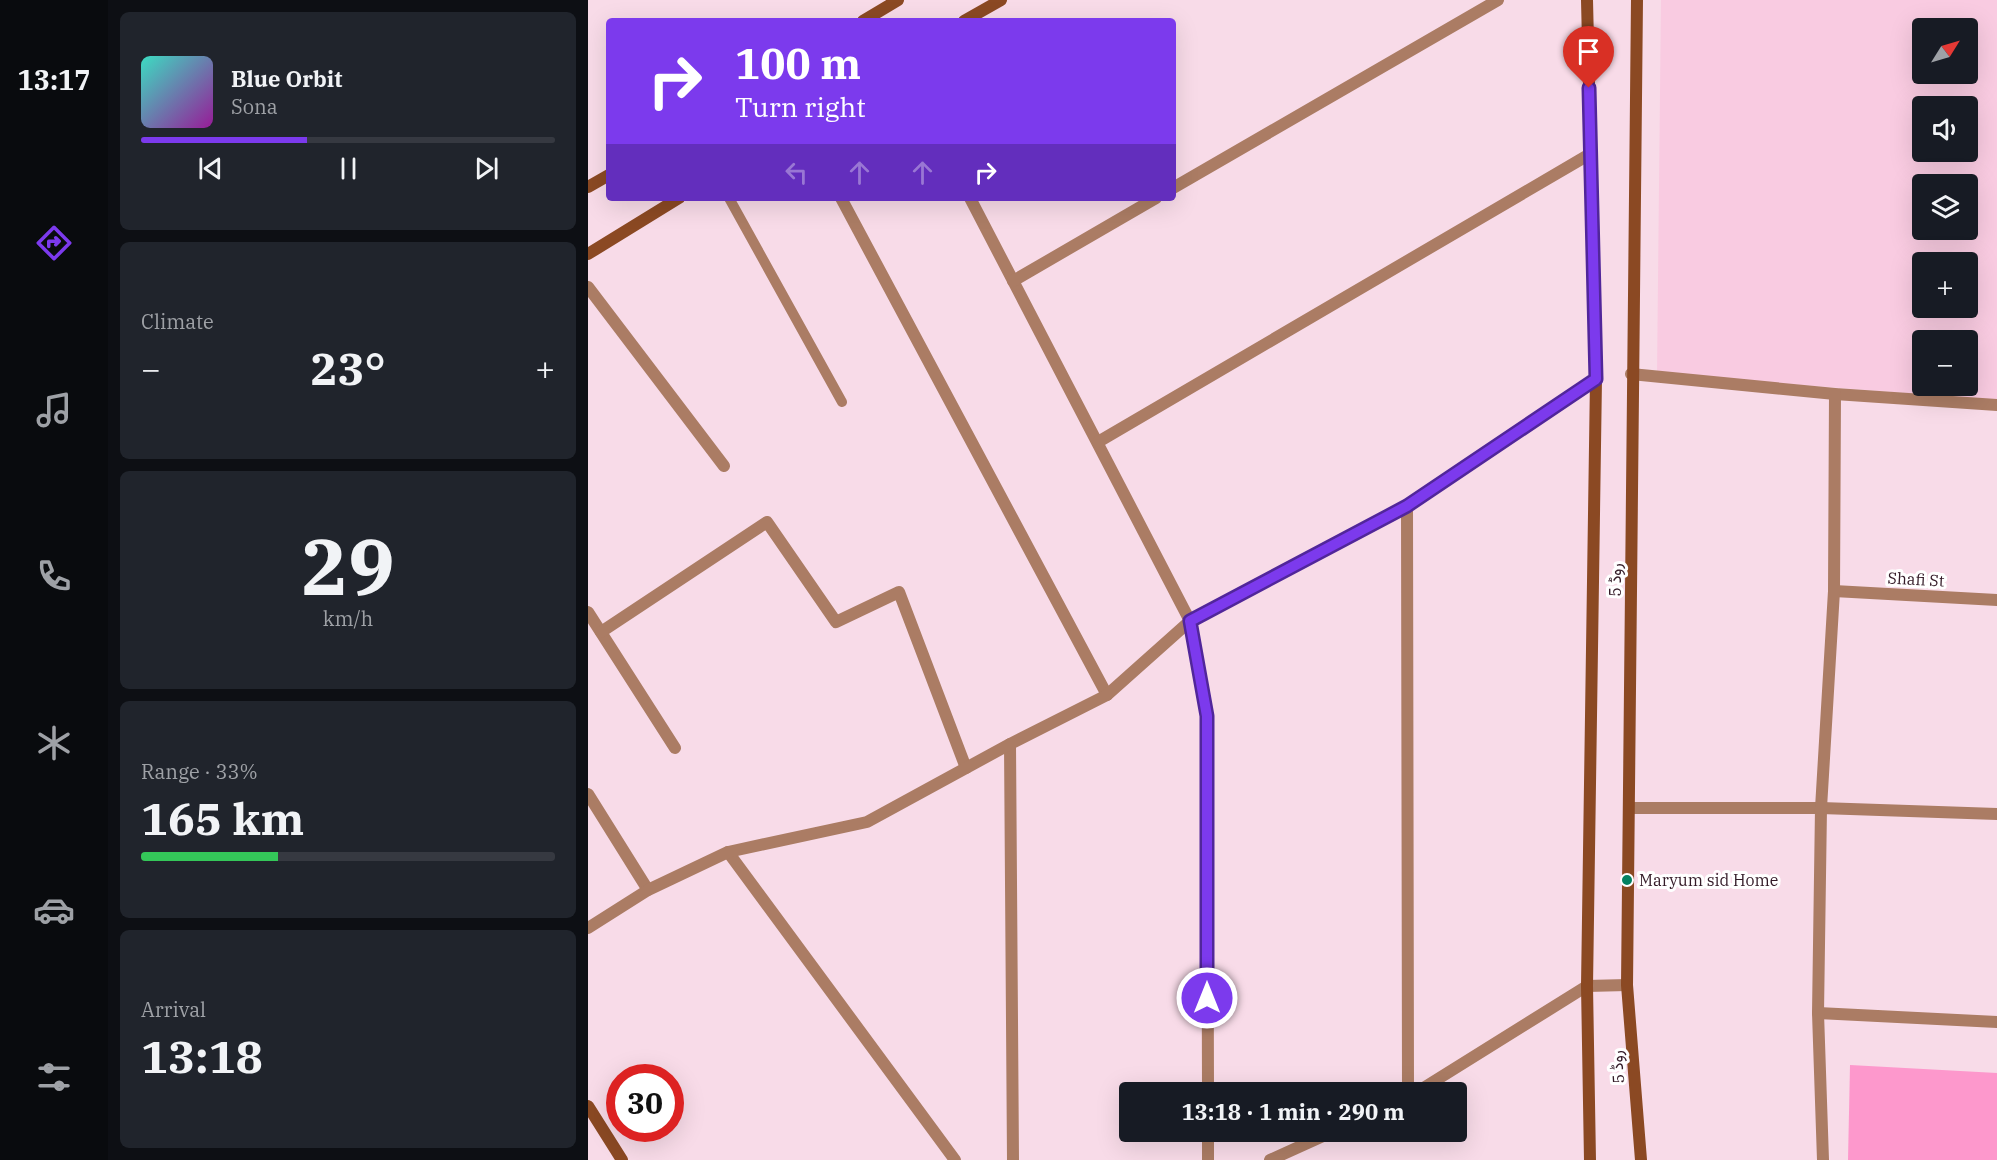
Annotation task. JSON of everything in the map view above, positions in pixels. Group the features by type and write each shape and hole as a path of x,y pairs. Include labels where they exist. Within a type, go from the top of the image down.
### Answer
{"main road":[{"path":"868,18 898,0"},
{"path":"969,18 1000,0"},
{"name":"روڈ 5","path":"1587,0 1596,379 1587,986 1590,1160"},
{"name":"روڈ 5","path":"1637,0 1631,374 1631,808 1627,985 1641,1160"},
{"path":"588,187 606,177"},
{"path":"588,254 674,201"},
{"path":"588,1106 622,1160"}],"street":[{"path":"1176,186 1498,0"},
{"path":"1098,442 1590,154"},
{"path":"843,201 1107,695"},
{"path":"972,201 1190,621 1207,716 1208,1082"},
{"path":"1012,282 1151,201"},
{"path":"588,287 724,466"},
{"path":"1631,374 1835,394 1997,405"},
{"path":"588,928 648,890 728,852 867,822 1010,744 1107,695 1190,621 1407,506 1596,379"},
{"path":"1823,1160 1818,1013 1821,808 1834,591 1835,394"},
{"path":"1407,506 1408,1082"},
{"path":"601,632 767,522 836,622 898,592 966,768"},
{"name":"Shafi St","path":"1834,591 1997,600"},
{"path":"588,612 675,748"},
{"path":"1010,744 1013,1160"},
{"path":"588,794 648,890"},
{"path":"1631,808 1821,808 1997,813"},
{"path":"728,852 955,1160"},
{"path":"1433,1082 1587,986 1627,985"},
{"path":"1818,1013 1997,1022"},
{"path":"1208,1142 1208,1160"},
{"path":"1270,1160 1310,1142"}],"lane":[{"path":"731,201 842,402"}],"shaded area":[{"path":"1661,0 1997,0 1997,400 1945,396 1978,396 1978,330 1912,330 1912,394 1657,374"},
{"path":"1850,1065 1997,1073 1997,1160 1848,1160"}],"place":[{"name":"Maryum sid Home","path":"1627,880"}],"route":[{"path":"1207,998 1207,716 1190,621 1407,506 1596,379 1589,88"}]}
